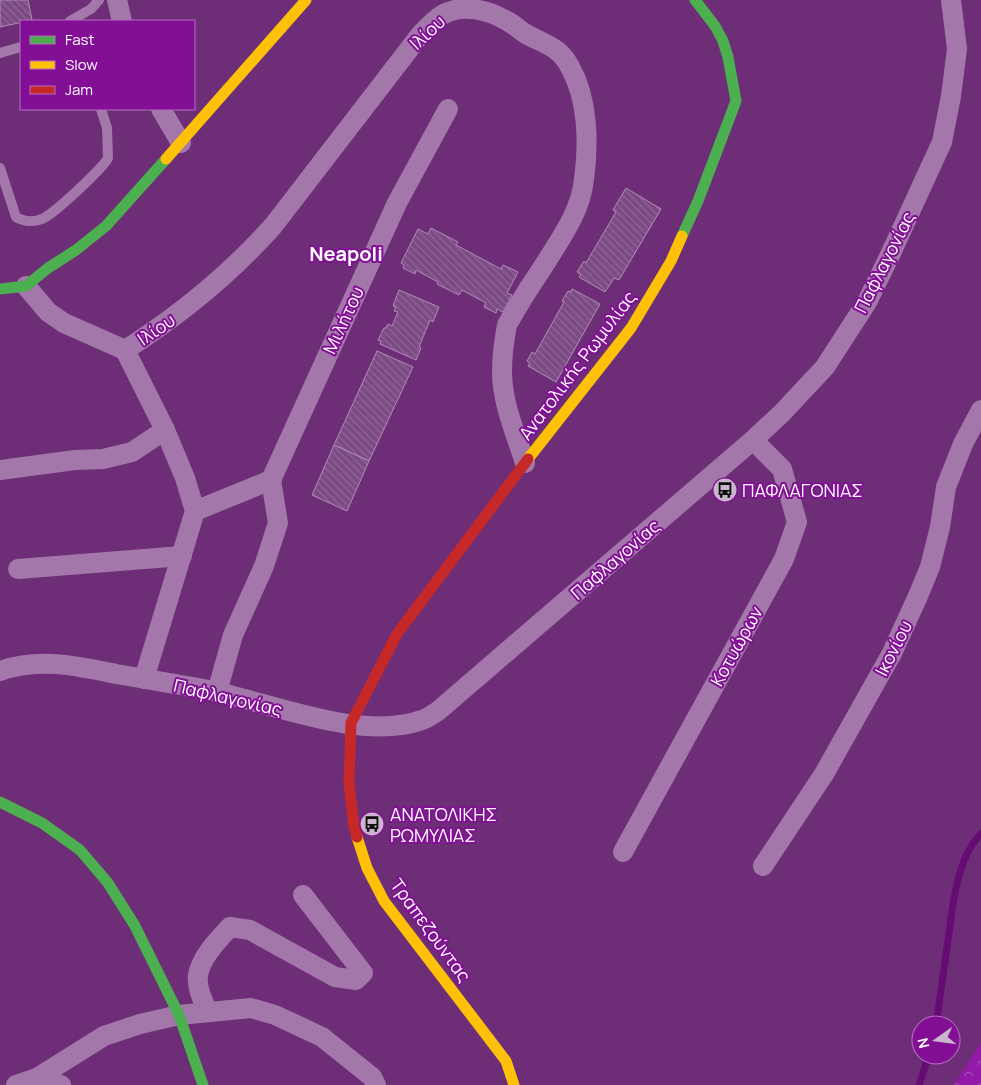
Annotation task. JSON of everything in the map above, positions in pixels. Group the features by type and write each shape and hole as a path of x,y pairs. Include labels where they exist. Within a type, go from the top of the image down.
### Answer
{"street":[{"path":"116,0 122,20"},
{"path":"0,288 26,286 106,226 182,143 306,0"},
{"name":"Ανατολικής Ρωμυλίας","path":"350,723 397,634 525,463 632,328 671,261 698,201 736,100 723,41 715,26 695,0"},
{"name":"Παφλαγονίας","path":"0,671 46,663 84,668 217,692 309,717 350,723 372,725 407,724 423,720 438,711 753,440 782,413 825,367 867,302 942,142 951,96 956,49 951,0"},
{"name":"Ιλίου","path":"26,286 48,312 64,323 125,350 184,310 220,280 255,246 273,226 420,34 443,14 460,8 478,9 507,20 526,34 549,44 561,55 574,76 581,95 585,119 584,180 577,211 507,325 503,345 502,374 507,404 525,463"},
{"path":"161,110 182,143"},
{"name":"Μιλήτου","path":"271,480 397,203 448,110"},
{"path":"125,350 165,430 185,478 195,511 144,679"},
{"name":"Ικονίου","path":"763,866 824,774 892,653 930,567 940,527 946,487 963,444 981,410"},
{"path":"0,470 103,458 132,452 165,430"},
{"name":"Κοτυώρων","path":"624,852 784,559 792,536 796,522 782,469 753,440"},
{"path":"195,511 271,480 278,523 264,566 233,635 217,692"},
{"path":"18,569 182,556"},
{"name":"Τραπεζούντας","path":"350,723 349,783 354,827 367,868 384,901 506,1061 514,1085"},
{"path":"0,802 42,823 80,850 102,876 135,926 179,1015 204,1085"},
{"path":"208,1012 201,995 198,976 208,954 230,927 250,930 335,977 356,980 363,973 303,895"},
{"path":"16,1085 37,1078 104,1036 140,1024 179,1015 251,1008 275,1015 322,1037 372,1077 376,1085"},
{"path":"37,1078 61,1085"}],"lane":[{"path":"74,20 91,9 99,0"},
{"path":"0,53 20,48"},
{"path":"0,168 16,217 32,221 46,217 96,173 108,158 107,128 101,110"}],"green space":[{"path":"981,1043 981,1085 954,1085"}],"building":[{"path":"0,0 28,0 32,20 20,20 20,23 0,27"},
{"path":"626,188 661,209 619,280 614,278 605,292 579,277 581,275 577,272 584,261 586,263 616,212 613,210"},
{"path":"431,228 458,242 456,245 501,269 503,265 518,272 507,293 512,295 503,312 497,309 496,313 484,307 486,303 462,290 459,295 437,284 438,282 416,270 415,274 403,268 404,265 401,263 418,229 428,234"},
{"path":"572,289 600,304 556,382 528,366 530,363 527,361 532,352 535,354 564,302 562,301 568,291 571,292"},
{"path":"399,290 439,307 433,322 430,320 416,360 380,344 381,341 378,340 388,324 392,326 398,312 394,311 396,307 393,306"},
{"path":"377,351 413,367 369,461 334,445"},
{"path":"334,445 369,461 347,511 312,495"}],"waterway":[{"path":"937,1015 956,888 965,858 981,834"},
{"path":"919,1085 926,1065"}],"traffic: fast":[{"path":"682,236 698,201 736,101 723,41 715,26 695,0"},
{"path":"0,289 26,286 48,268 76,250 106,226 166,159"},
{"path":"0,802 42,823 80,850 108,883 135,926 179,1015 203,1085"}],"traffic: slow":[{"path":"166,159 306,0"},
{"path":"528,459 631,328 671,261 682,236"},
{"path":"357,837 367,868 384,901 506,1061 514,1085"}],"traffic: jam":[{"path":"357,837 354,827 349,783 351,723 397,634 528,459"}],"place":[{"name":"ΠΑΦΛΑΓΟΝΙΑΣ","path":"725,490"},
{"name":"ΑΝΑΤΟΛΙΚΗΣ ΡΩΜΥΛΙΑΣ","path":"372,824"}],"district":[{"name":"Neapoli","path":"346,253"}]}
